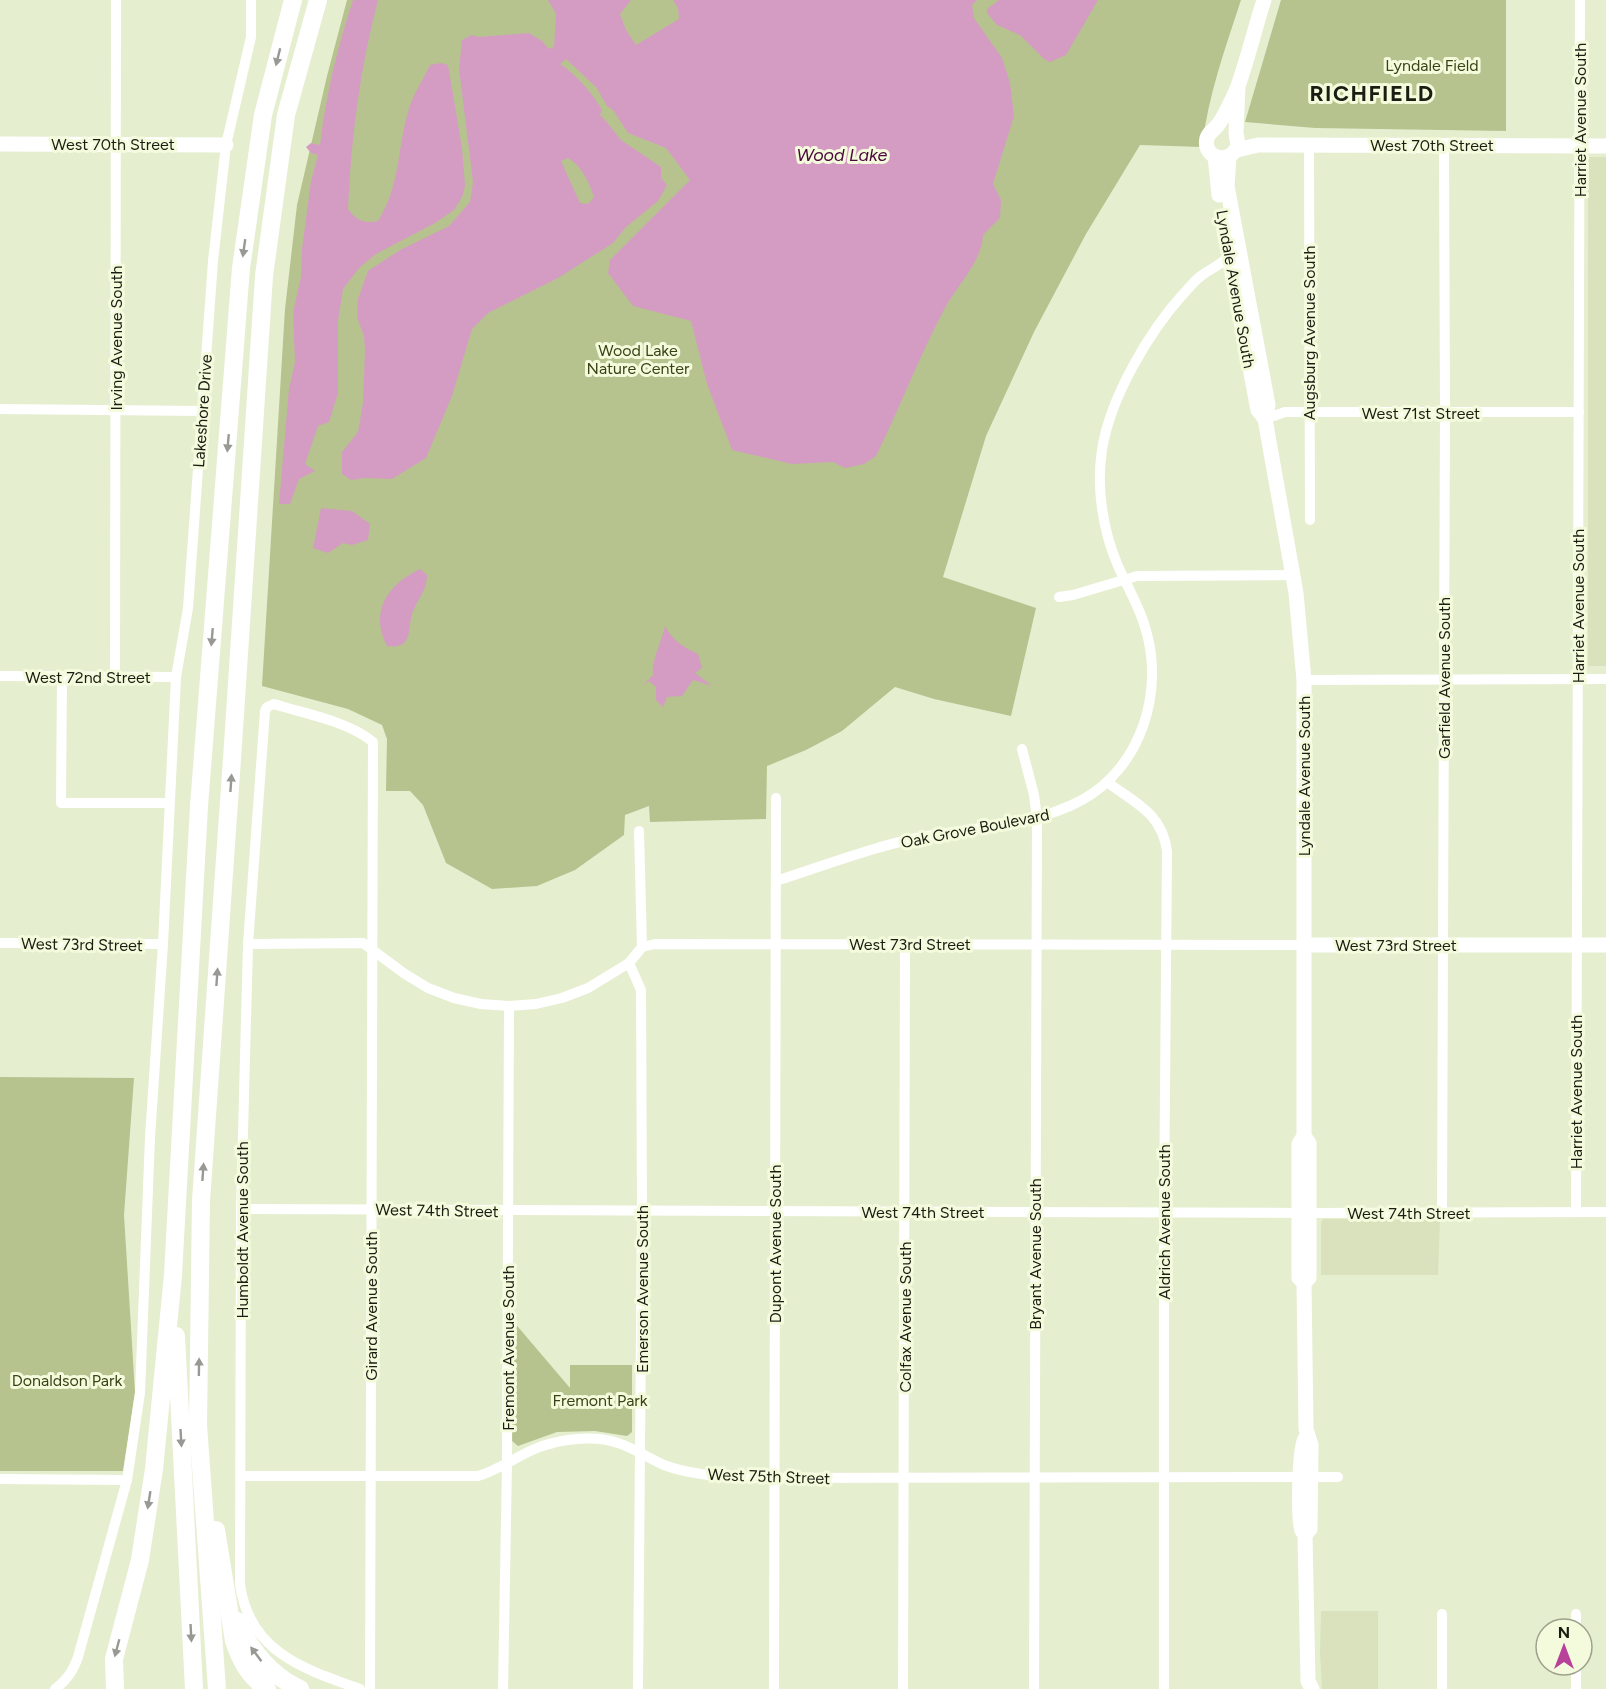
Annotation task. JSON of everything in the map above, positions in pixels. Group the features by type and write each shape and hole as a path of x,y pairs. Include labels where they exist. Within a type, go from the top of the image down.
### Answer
{"highway":[{"path":"115,1689 114,1659 140,1560 154,1469 173,1275 199,806 242,268 263,115 293,0"},
{"path":"217,1689 198,1425 201,1201 264,276 286,115 318,0"},
{"path":"173,1275 194,1689"},
{"path":"198,1425 234,1641 246,1670 267,1689"},
{"path":"229,1604 241,1630 262,1662 286,1683 300,1689"}],"main road":[{"name":"Lyndale Avenue South","path":"1264,0 1238,86 1231,147 1232,252 1258,410 1265,419 1293,575 1304,680 1304,1136 1309,1143 1299,1278 1304,1283 1307,1437 1302,1444 1310,1529 1305,1535 1308,1686"},
{"name":"Lyndale Avenue South","path":"1231,147 1208,148 1207,139 1217,127 1238,86"},
{"path":"1217,127 1227,127 1231,147"},
{"name":"West 70th Street","path":"0,144 226,145"},
{"name":"West 70th Street","path":"1231,147 1444,144 1606,146"},
{"name":"West 73rd Street","path":"1304,945 1606,945"}],"street":[{"name":"Irving Avenue South","path":"115,677 116,0"},
{"path":"226,145 251,37 251,0"},
{"name":"Harriet Avenue South","path":"1576,1212 1580,0"},
{"name":"Garfield Avenue South","path":"1442,1212 1444,144"},
{"name":"Lakeshore Drive","path":"176,677 188,608 213,261 226,145"},
{"name":"Augsburg Avenue South","path":"1309,146 1310,520"},
{"name":"Oak Grove Boulevard","path":"776,881 918,838 1037,818 1064,810 1107,782 1122,765 1137,744 1146,722 1150,698 1150,651 1146,627 1108,537 1102,509 1100,480 1102,451 1108,423 1118,396 1132,370 1167,314 1201,276 1232,252"},
{"path":"0,409 203,411"},
{"name":"West 71st Street","path":"1265,419 1285,412 1579,412"},
{"path":"1059,597 1137,576 1293,575"},
{"name":"West 72nd Street","path":"0,676 176,677"},
{"path":"62,676 61,803 170,803"},
{"path":"55,1689 66,1680 78,1657 127,1480 140,1393 150,1137 164,944 176,677"},
{"path":"1304,680 1606,679"},
{"name":"Girard Avenue South","path":"267,707 274,704 347,727 362,733 373,742 370,1689"},
{"name":"Humboldt Avenue South","path":"267,707 248,944 241,1209 240,1584 245,1603 258,1631 270,1646 297,1664 360,1689"},
{"name":"Bryant Avenue South","path":"1022,749 1034,795 1037,818 1034,1689"},
{"name":"Aldrich Avenue South","path":"1107,782 1155,818 1162,828 1167,851 1164,1689"},
{"name":"Dupont Avenue South","path":"774,1689 776,798"},
{"path":"248,944 363,943 428,988 454,998 481,1004 508,1006 536,1004 562,998 588,988 629,963 642,947 639,831"},
{"name":"West 73rd Street","path":"0,943 164,944"},
{"name":"West 73rd Street","path":"642,947 655,944 1304,945"},
{"name":"Colfax Avenue South","path":"903,1689 905,944"},
{"name":"Emerson Avenue South","path":"629,963 641,990 641,1453 638,1689"},
{"name":"Fremont Avenue South","path":"503,1689 507,1463 508,1006"},
{"name":"West 74th Street","path":"241,1209 1606,1212"},
{"name":"West 75th Street","path":"242,1476 471,1477 491,1473 533,1449 554,1443 595,1439 616,1442 664,1465 715,1476 775,1478 1338,1477"},
{"path":"0,1479 127,1480"},
{"path":"1442,1614 1442,1689"}],"shaded area":[{"path":"1588,157 1606,157 1606,666 1588,666"},
{"path":"1323,1219 1440,1220 1438,1275 1321,1275 1321,1223"},
{"path":"1321,1611 1378,1611 1378,1689 1322,1689"}],"green space":[{"name":"Wood Lake Nature Center","path":"347,0 1241,0 1213,91 1202,147 1140,145 1086,234 1034,332 986,436 943,577 1036,608 1011,716 934,699 895,687 842,731 806,750 767,766 766,819 650,822 649,806 625,815 624,835 575,870 537,886 492,889 446,863 423,805 410,791 386,791 387,739 382,725 348,709 262,686 285,309 297,205"},
{"name":"Lyndale Field","path":"1281,0 1506,0 1506,131 1315,128 1245,122"},
{"name":"Donaldson Park","path":"0,1077 134,1078 124,1215 135,1392 123,1471 0,1471"},
{"name":"Fremont Park","path":"513,1321 570,1388 570,1365 632,1365 632,1432 627,1436 595,1431 557,1432 518,1446 511,1440"}],"water":[{"path":"353,0 378,0 357,104 348,209 361,220 378,221 394,181 410,106 430,65 441,63 448,65 462,148 465,186 462,197 454,210 435,223 376,254 359,268 343,289 338,321 338,393 329,422 318,426 305,464 315,471 299,479 290,504 279,504 289,389 295,362 293,313 301,277 302,249 311,181 318,155 311,153 306,147 311,143 320,145 333,72"},
{"name":"Wood Lake","path":"548,0 631,0 620,14 626,30 636,45 679,19 678,8 673,0 977,0 972,5 974,18 1002,58 1010,83 1014,116 993,184 1001,200 1000,218 983,235 982,245 974,264 950,299 936,326 876,456 864,464 845,468 833,462 792,464 732,450 707,384 691,321 633,306 608,273 610,260 690,180 666,148 628,133 613,110 607,106 596,87 566,59 560,64 589,91 602,110 600,115 621,140 661,167 661,178 667,185 658,201 626,227 613,243 558,278 488,313 472,329 452,396 426,458 392,479 351,480 342,474 342,452 358,432 363,403 365,350 364,336 357,317 358,299 368,271 400,250 449,226 470,202 473,182 459,69 462,40 472,35 478,37 529,33 542,41 549,49 554,47 556,14","holes":["568,158 584,175 594,197 588,204 580,203 561,161"]},
{"path":"999,0 1098,0 1066,55 1050,62 1020,35 997,25 987,13 987,9"},
{"path":"321,508 352,511 370,524 368,540 352,545 343,543 328,553 313,548"},
{"path":"420,569 427,575 427,581 412,614 407,639 399,646 387,646 380,621 385,600 399,582"},
{"path":"665,626 678,643 698,654 702,668 695,673 712,686 693,680 682,696 667,697 663,707 656,700 656,687 649,681 643,685 653,675 655,657"}],"district":[{"name":"RICHFIELD","path":"1372,93"}]}
